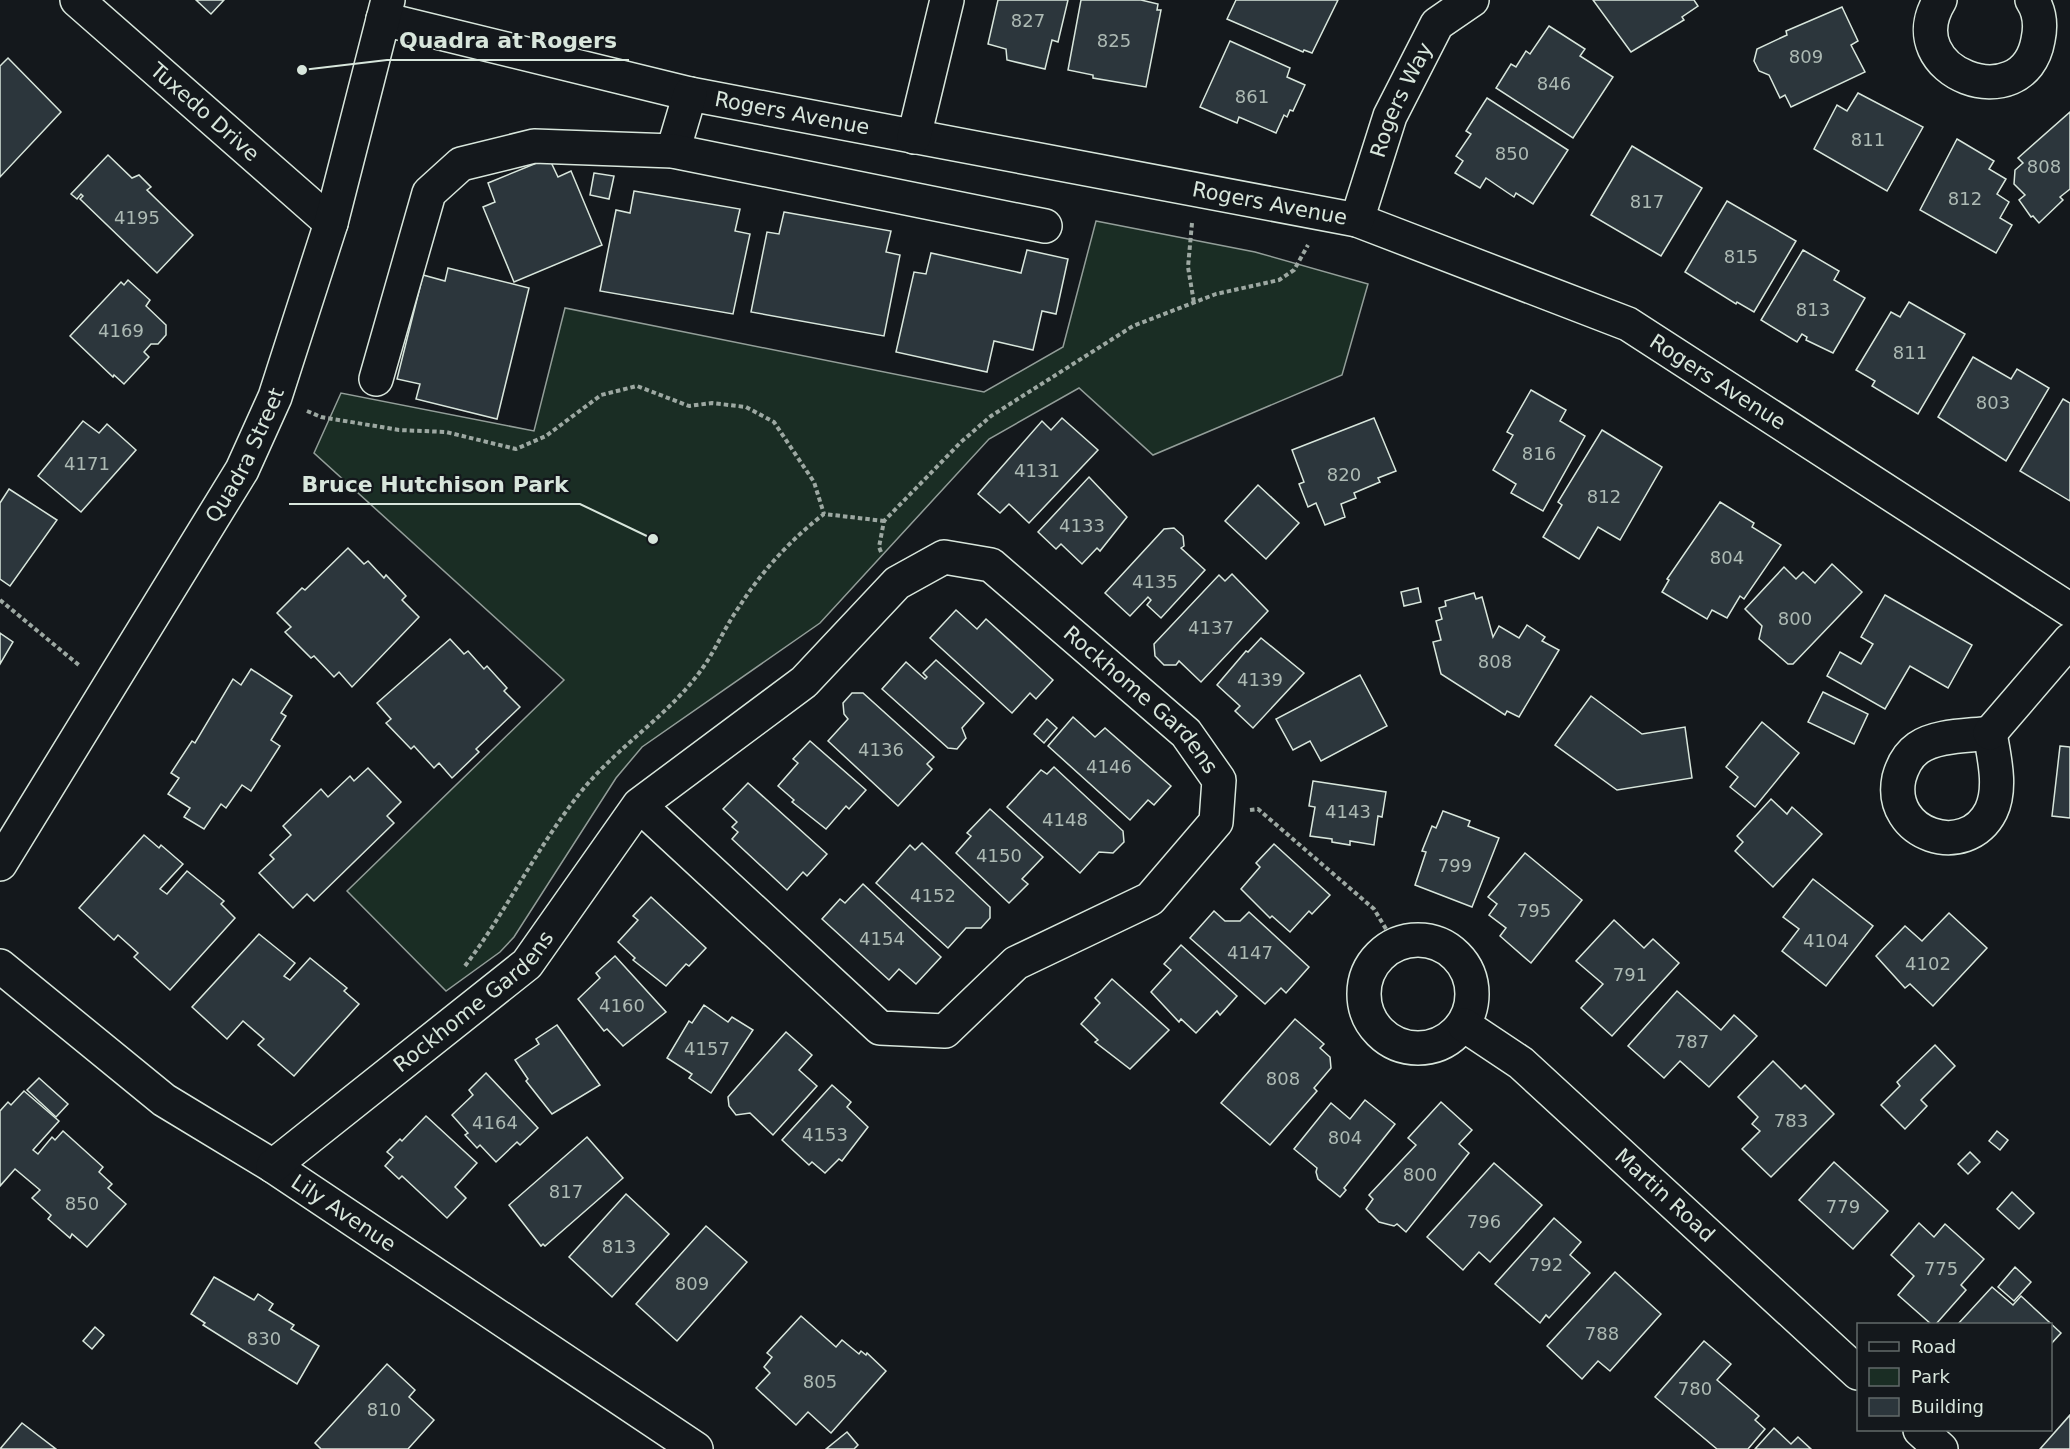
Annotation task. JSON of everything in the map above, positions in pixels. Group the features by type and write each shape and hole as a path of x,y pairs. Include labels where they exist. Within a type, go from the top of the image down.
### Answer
{"street":[{"name":"Tuxedo Drive","path":"77,0 331,223"},
{"path":"914,137 947,0"},
{"name":"Rogers Way","path":"1357,220 1390,116 1437,24 1472,0"},
{"path":"1940,0 1935,8 1931,29 1936,50 1948,68 1966,80 1987,83 2008,79 2026,66 2037,48 2041,27 2032,0"},
{"name":"Quadra Street","path":"0,864 242,470 275,397 331,223 385,10"},
{"name":"Rogers Avenue","path":"385,10 690,94 1357,220 1628,324 2070,610"},
{"path":"673,151 690,94"},
{"path":"376,379 429,193 461,164 534,146 673,151 1044,226"},
{"name":"Rockhome Gardens","path":"273,1167 527,964 639,805 804,682 897,583 944,557 991,565 1186,733 1219,780 1216,822 1150,899 1016,963 945,1031 879,1028 639,805"},
{"path":"1990,733 2070,640"},
{"path":"1419,939 1442,945 1460,959 1471,980 1473,1004 1464,1025 1445,1042 1421,1050 1397,1045 1377,1030 1365,1007 1365,982 1376,960 1395,945 1419,939"},
{"name":"Lily Avenue","path":"0,966 164,1100 273,1167 696,1449"},
{"name":"Martin Road","path":"1464,1025 1521,1063 1857,1372"},
{"path":"1921,1431 1941,1449"}],"path":[{"path":"1193,188 1188,267 1194,303"},
{"path":"897,583 879,547 884,521 961,442 991,417 1133,326 1216,294 1279,280 1294,270 1308,246 1319,213"},
{"path":"275,397 321,417 399,430 446,432 516,449 546,436 601,395 637,386 689,406 712,403 746,407 774,422 814,482 824,514"},
{"path":"468,1011 457,988 460,973 582,790 617,751 680,695 720,644 737,608 758,579 804,529 824,514 884,521"},
{"path":"0,600 73,662 110,685"},
{"path":"1217,814 1258,809 1374,909 1395,945"}],"green space":[{"path":"1096,221 1255,252 1368,284 1342,375 1153,455 1079,388 989,439 820,623 642,747 616,778 514,937 500,952 446,991 347,891 564,680 314,453 341,393 534,431 565,308 984,392 1063,347"}],"building":[{"path":"196,0 224,0 211,14"},
{"path":"998,0 1068,0 1058,42 1052,40 1045,69 1007,60 1006,49 988,44"},
{"path":"1081,0 1141,0 1158,4 1157,10 1161,10 1146,87 1093,78 1093,75 1068,70"},
{"path":"1236,0 1338,0 1312,53 1304,50 1303,52 1227,19"},
{"path":"1593,0 1694,0 1698,6 1682,17 1684,20 1631,52"},
{"path":"1842,7 1858,41 1851,45 1865,72 1791,107 1785,95 1780,98 1769,75 1759,71 1754,61 1757,49 1787,35 1786,31"},
{"path":"1549,26 1585,49 1580,56 1613,77 1573,138 1496,88 1511,64 1516,67 1526,51 1530,54"},
{"path":"1230,41 1290,68 1287,77 1305,85 1293,111 1290,110 1287,117 1284,115 1276,133 1239,117 1237,123 1200,107"},
{"path":"8,58 61,112 0,177 0,66"},
{"path":"1858,93 1923,127 1887,191 1814,149 1837,105 1847,111"},
{"path":"1487,98 1568,150 1533,204 1516,193 1514,197 1486,178 1480,188 1455,173 1463,161 1456,156 1471,134 1466,131"},
{"path":"2070,112 2070,189 2060,197 2063,200 2039,223 2033,216 2031,217 2019,200 2025,195 2014,184 2015,170 2023,163 2018,158"},
{"path":"1957,139 1994,161 1989,169 2006,179 1997,194 2009,202 2000,218 2012,225 1996,253 1920,210"},
{"path":"1632,146 1702,188 1661,256 1591,215"},
{"path":"108,155 132,178 139,175 151,187 147,190 193,235 157,273 80,199 83,196 81,194 77,199 71,194"},
{"path":"549,158 558,177 571,171 602,245 514,282 483,207 495,202 488,183"},
{"path":"594,173 614,176 609,199 590,195"},
{"path":"634,191 740,209 735,231 750,234 733,314 600,291 616,210 630,213"},
{"path":"1727,201 1796,241 1754,312 1737,302 1736,304 1685,272"},
{"path":"784,212 891,231 886,252 900,255 884,336 751,312 767,232 779,234"},
{"path":"1027,250 1068,259 1056,314 1042,311 1033,350 994,341 987,372 896,352 914,272 926,274 931,253 1021,273"},
{"path":"1803,250 1839,271 1834,280 1865,298 1833,353 1806,340 1807,337 1802,334 1797,342 1761,320"},
{"path":"448,268 529,288 497,419 416,399 420,384 397,379 423,275 445,281"},
{"path":"128,280 150,300 146,306 166,325 166,335 158,344 151,344 144,352 149,357 124,384 114,375 113,377 70,336 121,282 124,285"},
{"path":"1909,302 1965,334 1918,414 1872,386 1875,381 1856,370 1891,312 1900,317"},
{"path":"1973,357 2011,379 2017,369 2049,388 2006,461 1938,417"},
{"path":"1531,390 1566,410 1560,421 1585,436 1543,511 1511,493 1516,484 1493,470 1513,435 1507,432"},
{"path":"2063,399 2070,403 2070,501 2020,471"},
{"path":"1062,418 1098,450 1029,523 1009,504 1000,513 978,494 1042,421 1051,430"},
{"path":"1374,418 1396,471 1378,478 1380,482 1354,493 1356,498 1341,504 1345,517 1325,525 1316,503 1308,507 1299,484 1304,482 1292,450"},
{"path":"83,421 99,433 107,424 136,450 81,512 38,476"},
{"path":"1602,430 1662,467 1620,540 1598,527 1579,559 1543,537 1562,505 1558,502"},
{"path":"1089,477 1127,517 1100,551 1097,548 1082,564 1061,544 1056,549 1038,532"},
{"path":"1258,485 1299,523 1266,559 1225,521"},
{"path":"9,489 57,520 10,586 0,579 0,503"},
{"path":"1720,502 1754,523 1752,527 1781,545 1744,599 1740,596 1727,618 1712,610 1707,619 1662,592 1669,580 1667,579"},
{"path":"1174,528 1183,536 1184,546 1181,548 1205,570 1161,618 1147,605 1151,600 1148,597 1130,616 1105,593 1164,529"},
{"path":"348,548 364,564 368,561 384,578 386,575 406,596 402,600 419,617 352,687 339,672 334,677 314,656 311,658 285,632 291,627 277,613 302,588 305,590"},
{"path":"1832,564 1862,592 1793,664 1788,664 1759,639 1762,626 1745,609 1784,567 1796,579 1803,572 1815,583"},
{"path":"1232,574 1268,611 1201,682 1179,661 1176,665 1164,665 1155,656 1154,644 1219,575 1225,581"},
{"path":"1418,588 1421,602 1404,606 1401,592"},
{"path":"1474,593 1476,599 1482,597 1493,637 1499,626 1519,638 1527,625 1545,637 1542,641 1559,650 1519,717 1507,711 1505,715 1441,674 1433,642 1441,640 1436,621 1442,619 1439,608 1446,606 1445,601"},
{"path":"1885,595 1972,645 1948,688 1910,666 1885,709 1827,676 1840,652 1861,664 1873,644 1861,637"},
{"path":"956,610 977,629 986,619 1053,680 1036,699 1030,693 1012,713 930,638"},
{"path":"0,633 13,642 0,664"},
{"path":"1261,638 1304,673 1253,728 1235,711 1240,706 1217,685 1246,651 1248,652"},
{"path":"450,639 464,654 468,651 484,669 487,666 507,688 504,691 520,707 476,749 479,752 452,778 439,763 434,768 414,746 411,749 386,723 391,719 377,703"},
{"path":"936,660 984,703 962,728 966,738 957,749 948,748 882,689 906,662 925,679 927,677 923,673"},
{"path":"251,669 292,696 281,713 286,716 271,740 280,746 251,791 242,785 226,808 221,804 204,829 184,817 190,808 168,794 179,778 171,773 192,741 195,743 233,679 241,685"},
{"path":"1360,675 1387,726 1321,761 1310,741 1293,750 1276,719"},
{"path":"1823,692 1868,714 1854,744 1808,722"},
{"path":"852,693 863,693 934,757 927,764 932,769 898,806 828,741 848,719 844,714 843,703"},
{"path":"1591,696 1642,734 1685,727 1692,778 1617,790 1555,745"},
{"path":"1073,717 1095,737 1105,728 1171,786 1154,805 1148,800 1130,820 1048,746"},
{"path":"1047,719 1057,728 1044,743 1034,734"},
{"path":"1762,722 1799,753 1755,807 1730,787 1738,777 1726,767"},
{"path":"810,741 866,790 849,809 846,806 826,829 792,802 794,800 778,786 798,763 793,759"},
{"path":"2060,746 2070,747 2070,818 2052,816"},
{"path":"1054,767 1123,831 1124,842 1113,853 1099,852 1080,873 1007,807 1041,770 1047,774"},
{"path":"368,768 401,802 387,816 394,823 314,901 307,894 293,908 259,873 274,859 270,855 291,835 283,826 321,789 328,797 350,776 354,781"},
{"path":"1313,781 1386,792 1382,817 1378,816 1374,845 1350,841 1350,845 1332,842 1332,839 1310,836 1315,807 1309,806"},
{"path":"748,783 827,854 807,876 803,872 787,890 732,839 738,832 732,827 737,822 723,809"},
{"path":"1771,799 1787,814 1792,807 1822,834 1773,887 1735,851 1743,842 1737,836"},
{"path":"990,809 1043,857 1022,879 1028,884 1009,903 956,853 971,836 967,833"},
{"path":"1443,811 1470,821 1468,826 1499,838 1472,907 1415,885 1426,852 1422,851 1432,826 1436,828"},
{"path":"144,835 159,848 161,845 183,864 160,889 167,894 187,871 224,901 221,904 235,918 170,990 134,957 138,953 118,935 114,940 79,908"},
{"path":"922,843 990,907 990,918 981,928 966,928 948,948 876,883 910,845 915,850"},
{"path":"1274,844 1330,895 1312,914 1309,911 1290,932 1272,916 1270,918 1241,889 1260,867 1256,863"},
{"path":"1525,853 1582,900 1531,963 1500,936 1506,928 1489,915 1497,904 1488,897"},
{"path":"1813,879 1873,926 1826,986 1782,951 1799,929 1783,917"},
{"path":"863,884 941,957 916,984 899,969 889,980 822,919 840,899 845,903"},
{"path":"651,897 706,948 689,966 686,964 666,986 633,960 635,958 618,942 638,920 633,916"},
{"path":"1214,911 1225,921 1240,921 1249,912 1309,967 1286,993 1281,988 1265,1004 1190,938"},
{"path":"1949,913 1987,948 1933,1006 1910,984 1905,988 1876,956 1905,926 1922,941"},
{"path":"1614,920 1644,948 1653,939 1679,963 1612,1036 1581,1008 1603,984 1576,961"},
{"path":"259,934 295,963 284,976 290,980 310,958 347,988 344,991 359,1004 294,1076 258,1045 264,1039 243,1021 227,1039 192,1007"},
{"path":"1181,945 1237,996 1220,1015 1217,1011 1196,1033 1181,1019 1179,1022 1151,992 1171,970 1164,964"},
{"path":"615,956 666,1012 623,1046 607,1029 604,1031 578,999 600,978 596,973"},
{"path":"1112,979 1169,1030 1130,1069 1095,1042 1098,1040 1081,1024 1100,1003 1095,998"},
{"path":"1677,991 1721,1030 1734,1015 1757,1036 1709,1087 1680,1061 1664,1078 1628,1046"},
{"path":"704,1005 728,1022 732,1017 753,1030 711,1093 689,1078 692,1074 667,1058 689,1021 692,1023"},
{"path":"1295,1019 1324,1044 1320,1048 1330,1057 1331,1068 1314,1088 1317,1091 1270,1145 1221,1103"},
{"path":"557,1025 600,1085 552,1114 526,1081 528,1079 515,1060 539,1044 536,1039"},
{"path":"786,1032 812,1055 799,1070 817,1086 773,1135 750,1113 736,1115 729,1106 728,1097"},
{"path":"1935,1045 1955,1066 1921,1100 1927,1106 1905,1129 1881,1105 1900,1086 1897,1082"},
{"path":"1773,1061 1801,1089 1805,1085 1834,1114 1771,1177 1742,1149 1760,1131 1752,1124 1758,1117 1738,1097"},
{"path":"486,1073 538,1128 520,1145 517,1142 496,1162 480,1145 477,1148 465,1135 468,1133 452,1115 473,1095 469,1090"},
{"path":"39,1078 68,1104 56,1117 27,1090"},
{"path":"832,1085 851,1102 847,1107 868,1127 842,1161 839,1159 825,1173 812,1162 809,1165 782,1140"},
{"path":"24,1091 59,1121 33,1150 38,1154 52,1137 55,1140 63,1131 103,1167 99,1172 112,1184 108,1188 126,1204 87,1247 72,1234 70,1238 48,1219 51,1215 32,1198 40,1190 15,1169 0,1186 0,1111 8,1102 11,1105"},
{"path":"1365,1100 1395,1124 1344,1188 1346,1190 1340,1197 1318,1179 1317,1168 1294,1149 1331,1103 1350,1119"},
{"path":"1441,1102 1472,1130 1459,1144 1469,1153 1406,1232 1397,1224 1394,1226 1379,1222 1366,1209 1373,1199 1369,1195 1416,1145 1408,1138"},
{"path":"426,1116 477,1163 455,1187 466,1198 447,1218 402,1176 399,1179 385,1166 393,1157 387,1152 400,1139 402,1141"},
{"path":"1997,1131 2008,1140 2000,1150 1989,1141"},
{"path":"587,1137 623,1178 545,1246 543,1244 541,1246 509,1205"},
{"path":"1970,1152 1980,1162 1968,1174 1958,1164"},
{"path":"1834,1162 1888,1211 1853,1249 1799,1200"},
{"path":"1494,1163 1542,1205 1490,1262 1479,1252 1463,1270 1427,1237"},
{"path":"2012,1192 2034,1213 2019,1229 1997,1209"},
{"path":"626,1194 669,1234 612,1297 569,1257"},
{"path":"1554,1218 1581,1242 1570,1255 1590,1273 1549,1318 1546,1315 1540,1323 1495,1284"},
{"path":"1919,1223 1934,1237 1945,1224 1984,1259 1961,1285 1966,1290 1937,1323 1930,1323 1898,1295 1914,1276 1891,1255"},
{"path":"706,1226 747,1262 677,1341 636,1304"},
{"path":"2015,1267 2031,1282 2014,1301 1998,1287"},
{"path":"1615,1272 1661,1314 1610,1371 1598,1361 1582,1379 1547,1346"},
{"path":"214,1277 254,1300 258,1294 273,1304 269,1310 294,1325 291,1329 319,1346 297,1384 203,1325 205,1323 191,1314"},
{"path":"1992,1287 2013,1305 2021,1296 2050,1323 1959,1323"},
{"path":"801,1316 836,1347 842,1340 859,1354 861,1351 866,1355 867,1353 886,1371 831,1433 808,1412 796,1425 756,1388 770,1373 764,1367 772,1357 767,1353"},
{"path":"2052,1325 2061,1333 2052,1343"},
{"path":"95,1327 104,1335 92,1349 83,1341"},
{"path":"1704,1341 1731,1364 1717,1380 1759,1416 1755,1420 1765,1429 1748,1449 1717,1449 1655,1397"},
{"path":"387,1364 415,1390 409,1397 434,1420 408,1449 321,1449 315,1443"},
{"path":"2070,1415 2070,1449 2040,1449"},
{"path":"22,1423 56,1449 0,1449"},
{"path":"1774,1428 1791,1444 1798,1437 1811,1449 1755,1449"},
{"path":"847,1432 858,1445 854,1449 826,1449"}],"place":[{"name":"Quadra at Rogers","path":"302,70"},
{"name":"Bruce Hutchison Park","path":"653,539"}]}
